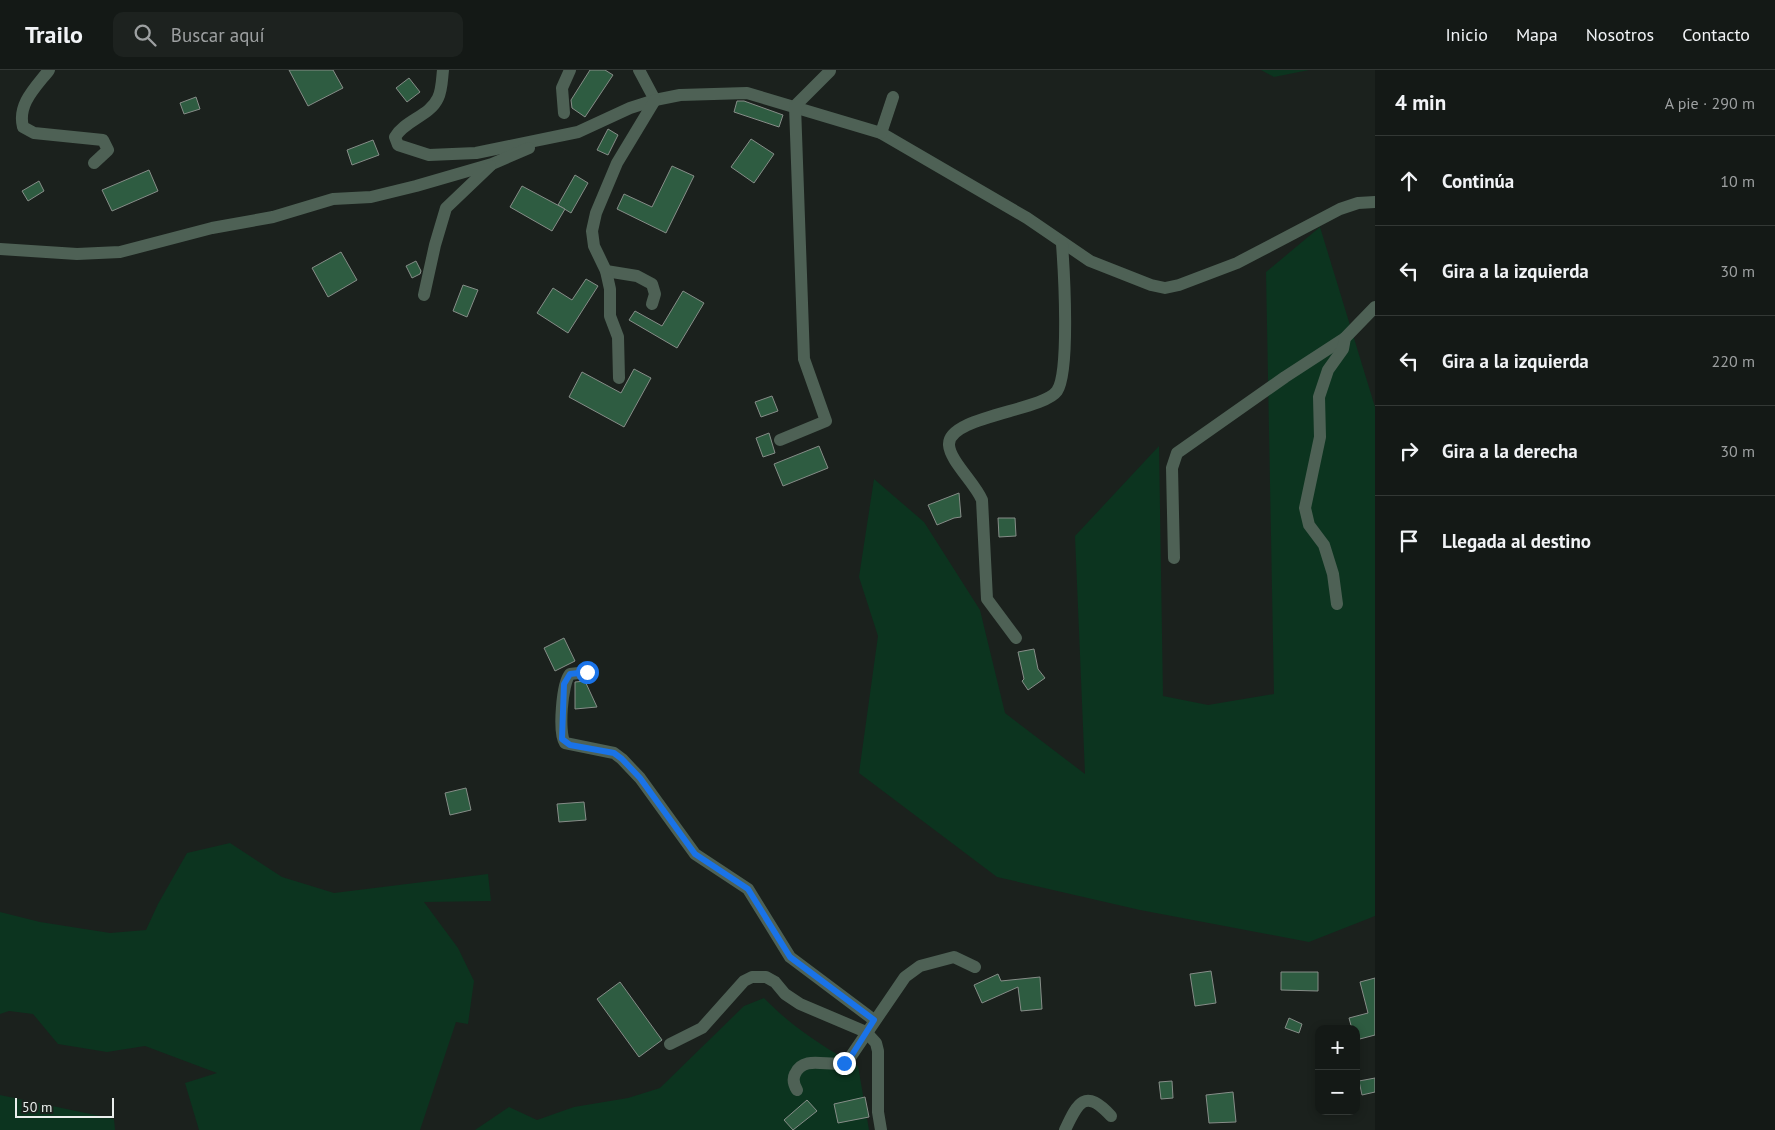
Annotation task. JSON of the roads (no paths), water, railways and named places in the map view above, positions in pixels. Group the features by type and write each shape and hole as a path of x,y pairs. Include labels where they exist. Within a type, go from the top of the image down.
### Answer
{"street":[{"path":"49,70 25,101 20,116 23,127 34,133 103,140 108,150 94,163"},
{"path":"443,70 438,97 431,107 400,128 395,137 398,145 429,155 476,153 578,132 630,108 655,100 680,95 747,94 794,106 881,133 1027,218 1090,262 1165,288 1237,263 1340,209 1358,203 1375,202"},
{"path":"564,113 562,88 570,70"},
{"path":"639,70 655,100"},
{"path":"780,440 826,421 804,359 794,106 830,71"},
{"path":"881,133 893,97"},
{"path":"619,378 618,337 610,316 610,289 606,272 594,246 592,231 596,213 617,163 655,100"},
{"path":"0,249 77,254 120,252 212,228 273,217 333,198 371,197 492,164 552,138"},
{"path":"424,295 434,245 446,208 492,164"},
{"path":"1016,638 987,599 982,500 949,446 952,436 969,424 1049,399 1059,387 1064,353 1065,314 1062,244"},
{"path":"606,272 637,276 652,284 655,294 652,304"},
{"path":"1174,558 1172,468 1177,453 1285,377 1345,338 1375,307"},
{"path":"1338,604 1333,574 1324,545 1309,525 1305,508 1320,437 1319,396 1328,370 1342,348 1345,338"},
{"path":"587,672 570,674 564,684 562,733 565,743 614,753 622,759 640,778 695,854 748,889 790,957 874,1020"},
{"path":"797,1090 794,1084 794,1077 798,1069 815,1063 840,1064 847,1062 905,977 920,966 954,957 975,967"},
{"path":"670,1044 702,1028 744,981 758,976 775,982 785,994 800,1004 866,1032 876,1043 878,1051 877,1102 881,1130"},
{"path":"1065,1130 1078,1105 1085,1101 1097,1102 1111,1116"}]}
